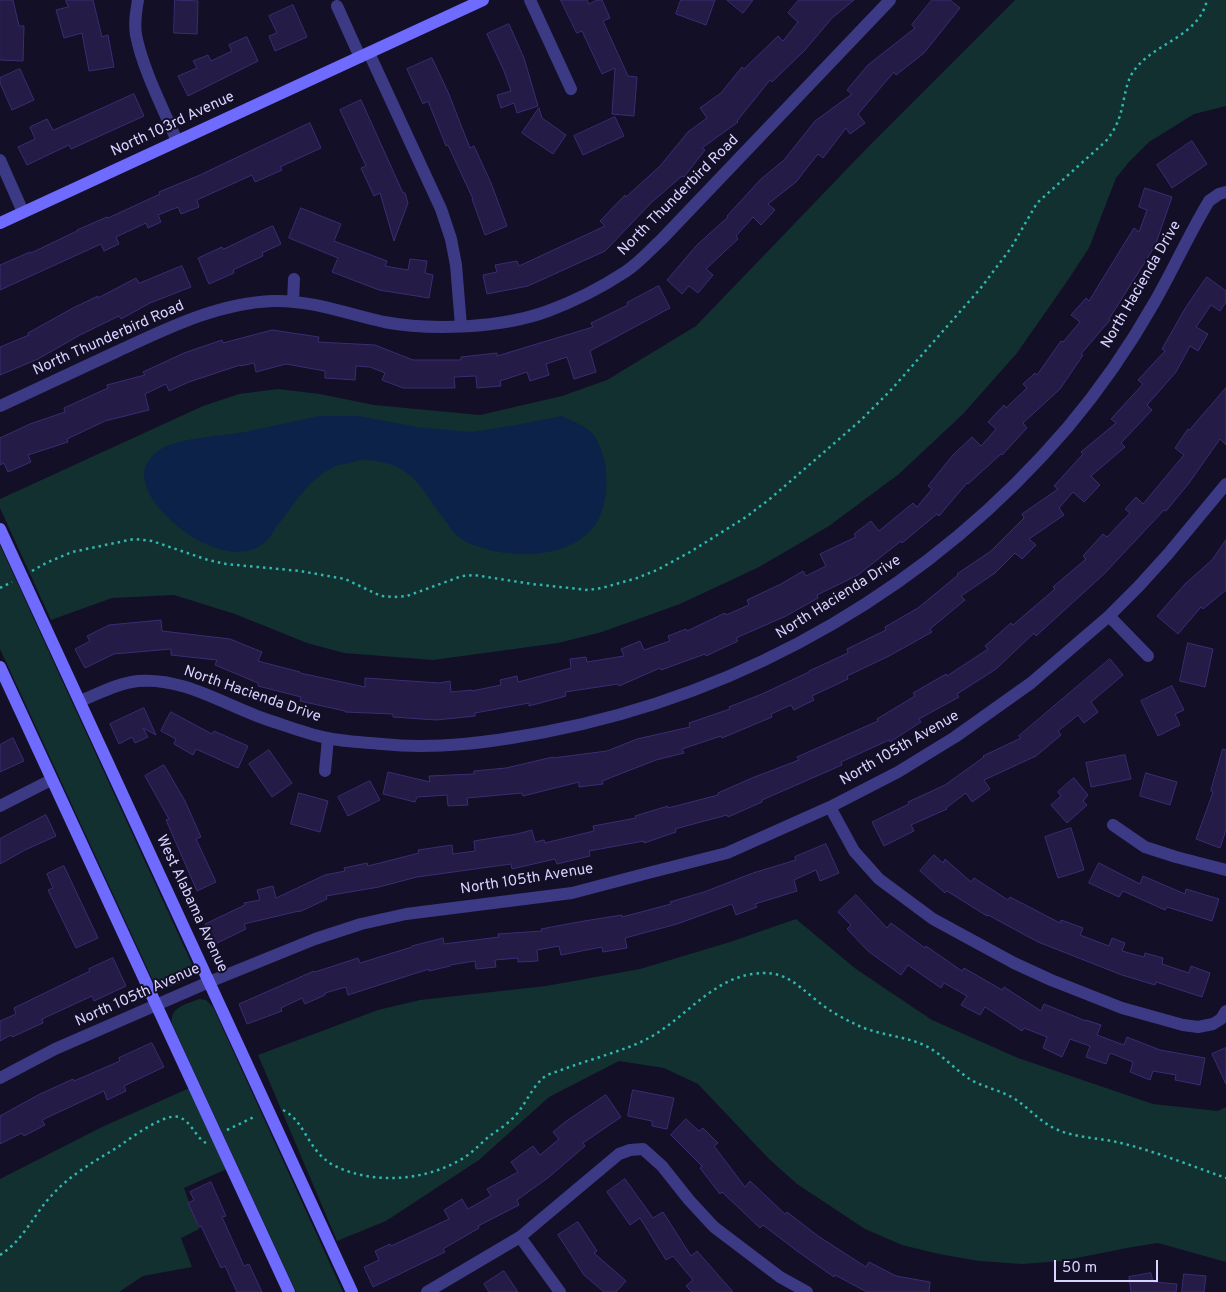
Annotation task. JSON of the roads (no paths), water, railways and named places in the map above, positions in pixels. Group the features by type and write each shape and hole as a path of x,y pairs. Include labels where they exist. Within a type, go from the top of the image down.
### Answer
{"street":[{"path":"138,0 135,18 136,35 143,59 177,141"},
{"name":"North 103rd Avenue","path":"0,223 483,0"},
{"path":"530,0 570,89"},
{"name":"North Thunderbird Road","path":"0,406 176,324 216,311 245,305 273,301 312,303 384,322 414,326 461,326 510,321 547,311 581,297 626,271 662,240 890,0"},
{"path":"337,6 365,55 434,191 451,239 460,290 461,326"},
{"path":"0,160 23,212"},
{"name":"North Hacienda Drive","path":"80,701 134,681 164,682 203,694 266,720 328,738 388,745 449,745 498,740 569,728 651,705 701,688 757,665 831,626 892,587 944,548 1041,457 1093,395 1136,334 1209,201 1219,194 1226,192"},
{"path":"293,302 294,279"},
{"name":"North 105th Avenue","path":"0,1078 55,1050 209,982 315,939 361,924 406,914 572,892 727,853 830,807 898,772 990,713 1031,683 1109,616 1168,554 1226,484"},
{"name":"West Alabama Avenue","path":"0,529 352,1292"},
{"path":"1109,616 1148,656"},
{"path":"0,667 289,1292"},
{"name":"North Hacienda Drive","path":"325,771 328,738"},
{"path":"0,806 51,780"},
{"path":"830,807 854,851 879,880 933,918 1014,963 1122,1008 1183,1025 1198,1027 1213,1024 1221,1019 1226,1011"},
{"path":"1113,826 1145,847 1226,870"},
{"path":"427,1292 520,1237 619,1154 630,1150 643,1149 662,1166 689,1200 714,1227 780,1276 807,1292"},
{"path":"520,1237 560,1292"}],"water":[{"path":"319,416 359,416 417,427 472,432 562,416 590,431 604,457 606,486 605,500 601,513 595,525 587,534 566,547 554,551 530,554 493,551 468,543 456,535 411,476 392,465 379,461 361,460 334,467 316,479 308,486 263,544 253,549 231,551 209,545 188,534 156,505 148,490 144,474 146,467 155,454 169,445 189,440 245,432"}]}
